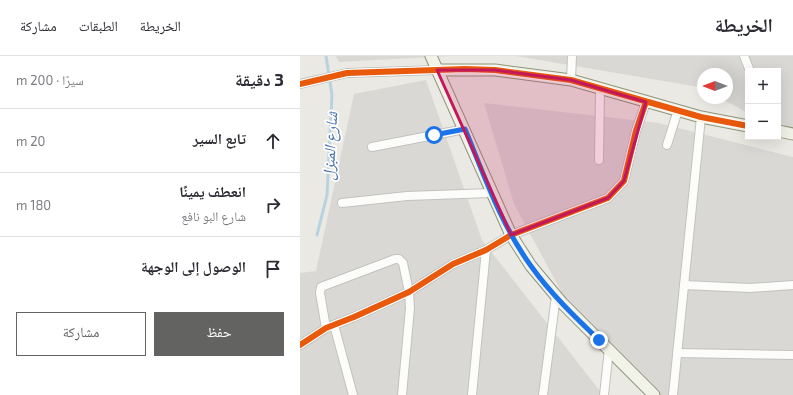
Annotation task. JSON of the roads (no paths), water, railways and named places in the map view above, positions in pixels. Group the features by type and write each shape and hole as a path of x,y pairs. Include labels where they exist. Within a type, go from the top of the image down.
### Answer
{"street":[{"path":"431,56 465,129 511,235 531,266 556,296 654,395"},
{"path":"570,80 572,56"},
{"path":"744,56 749,68"},
{"path":"300,84 348,73 495,70 570,80 701,117 745,125"},
{"path":"599,160 600,89"},
{"path":"300,345 330,327 409,292 453,264 486,250 511,235 608,198 624,181 636,131 646,102"},
{"path":"667,145 678,110"},
{"path":"673,395 701,117"},
{"path":"372,147 465,129"},
{"path":"781,132 793,134"},
{"path":"342,203 407,196 492,193"},
{"path":"472,395 486,250"},
{"path":"353,395 330,327 320,293 321,287 325,284 395,259 399,259 402,263 409,292 410,308 402,395"},
{"path":"684,285 750,288 793,285"},
{"path":"543,395 556,296"},
{"path":"604,395 609,349"},
{"path":"677,353 793,355"}],"waterway":[{"name":"شارع المبزل","path":"317,235 327,195 332,95 326,56"}]}
